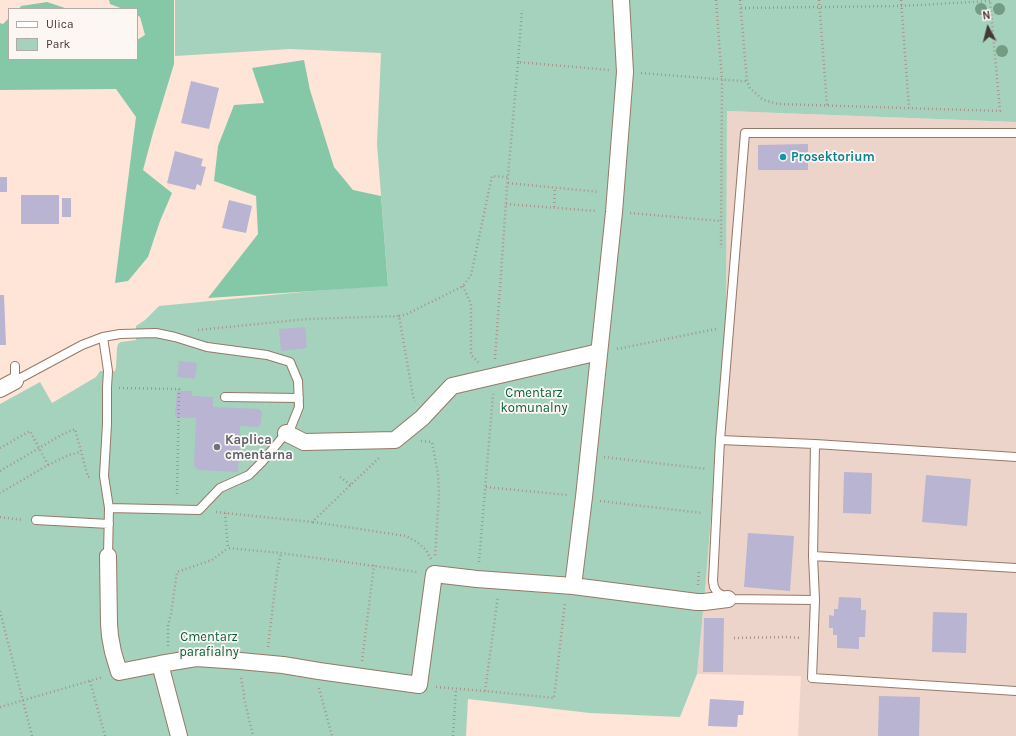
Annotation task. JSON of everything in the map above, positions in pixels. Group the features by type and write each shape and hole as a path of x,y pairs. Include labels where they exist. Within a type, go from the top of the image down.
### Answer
{"street":[{"path":"570,586 584,498 614,212 621,0"},
{"path":"286,433 304,442 395,440 422,418 452,386 599,352"},
{"path":"0,389 15,373"},
{"path":"108,556 110,636 119,672 196,658 283,665 319,672 419,686 434,574 477,579 570,586 697,602 728,599"},
{"path":"164,663 179,736"}],"lane":[{"path":"815,600 728,599 717,592 713,581 720,440 745,133 1016,133"},
{"path":"15,373 103,337 136,333 156,333 207,347 268,355 290,362 298,380 299,407 291,427 262,462 249,475 220,488 198,510 109,508"},
{"path":"103,337 108,371 104,476 109,508 108,556"},
{"path":"225,397 299,398"},
{"path":"720,440 815,444 1016,458"},
{"path":"815,444 813,556 815,600 812,678 1016,691"},
{"path":"36,520 108,524"},
{"path":"813,556 1016,568"}],"path":[{"path":"716,0 722,80 721,251"},
{"path":"740,0 746,81 750,88 762,99 775,104 1000,112 990,1 902,6 741,8"},
{"path":"819,0 827,106"},
{"path":"901,0 909,108"},
{"path":"522,10 506,202 554,208 721,221"},
{"path":"518,62 746,81"},
{"path":"175,337 194,330 307,318 399,316 407,314 463,286 471,275 492,176 508,177"},
{"path":"508,183 599,192 601,190"},
{"path":"554,208 555,188"},
{"path":"463,286 471,304 471,353 480,364"},
{"path":"399,316 410,382"},
{"path":"599,352 721,328"},
{"path":"107,387 179,389 177,509"},
{"path":"0,471 63,434 75,429 84,464"},
{"path":"0,448 30,431 48,465"},
{"path":"217,512 312,522 406,536 417,542 426,550 434,563 439,494 438,474 432,442 395,440 392,446 312,522"},
{"path":"0,493 48,465 69,455 81,452"},
{"path":"588,455 707,469 706,476"},
{"path":"340,477 351,485"},
{"path":"486,487 702,513 702,520"},
{"path":"225,513 228,548"},
{"path":"0,517 25,520"},
{"path":"164,663 168,625 177,572 212,560 228,548 281,553 434,574"},
{"path":"267,664 281,553"},
{"path":"697,602 699,564"},
{"path":"360,677 374,566"},
{"path":"485,691 500,581"},
{"path":"419,686 554,698 570,586"},
{"path":"0,611 32,736"},
{"path":"734,638 787,637 814,639"},
{"path":"240,661 244,698 252,736"},
{"path":"319,672 319,689 332,736"},
{"path":"0,707 108,676"},
{"path":"90,681 105,736"},
{"path":"453,736 456,690"}],"shaded area":[{"path":"727,111 1016,122 1016,736 798,736 801,676 697,674 726,337"}],"green space":[{"path":"109,0 174,0 174,64 143,170 172,193 160,221 148,257 128,281 115,283 136,117 116,89 0,90 0,23 3,24 8,19 8,60 138,60 138,39 145,35 140,17 138,16 138,8 120,8 110,4"},
{"name":"Cmentarz komunalny","path":"175,0 1016,0 1016,122 727,111 726,337 697,674 680,717 590,713 468,699 466,736 0,736 0,404 40,382 52,403 96,377 100,371 115,371 118,344 121,342 136,340 136,326 145,320 159,306 388,285 377,144 381,53 290,49 175,56"},
{"path":"47,2 65,8 20,8 21,6"},
{"path":"304,60 310,90 334,167 353,190 381,196 388,286 208,298 258,234 256,196 214,181 218,146 234,105 264,103 252,68"}],"building":[{"path":"191,81 219,88 209,129 181,123"},
{"name":"Prosektorium","path":"808,144 808,170 758,170 758,145"},
{"path":"175,151 203,159 201,166 206,167 201,186 197,184 195,190 167,183"},
{"path":"0,177 7,177 7,192 0,192"},
{"path":"21,195 59,195 59,224 21,224"},
{"path":"62,198 71,198 71,217 62,217"},
{"path":"229,200 252,206 246,233 222,228"},
{"path":"0,295 4,295 6,345 0,345"},
{"path":"305,327 307,348 281,351 279,329"},
{"path":"179,361 197,363 195,379 177,377"},
{"name":"Kaplica cmentarna","path":"177,391 192,391 192,396 213,397 213,407 259,409 262,412 261,423 258,427 240,426 238,472 198,470 194,466 196,418 175,417"},
{"path":"844,472 872,473 871,514 843,513"},
{"path":"926,475 971,479 967,526 922,522"},
{"path":"748,533 794,536 790,591 744,587"},
{"path":"839,597 861,598 861,610 866,610 865,637 859,637 859,649 837,648 837,635 833,635 833,628 829,628 829,615 834,616 834,609 838,609"},
{"path":"933,612 967,613 966,653 932,652"},
{"path":"704,618 724,618 723,672 703,672"},
{"path":"879,696 920,697 919,736 878,736"},
{"path":"710,699 744,701 743,715 738,715 737,727 708,726"}],"place":[{"name":"Prosektorium","path":"783,157"},
{"name":"Kaplica cmentarna","path":"217,447"}],"park label":[{"name":"Cmentarz parafialny","path":"209,644"}]}
